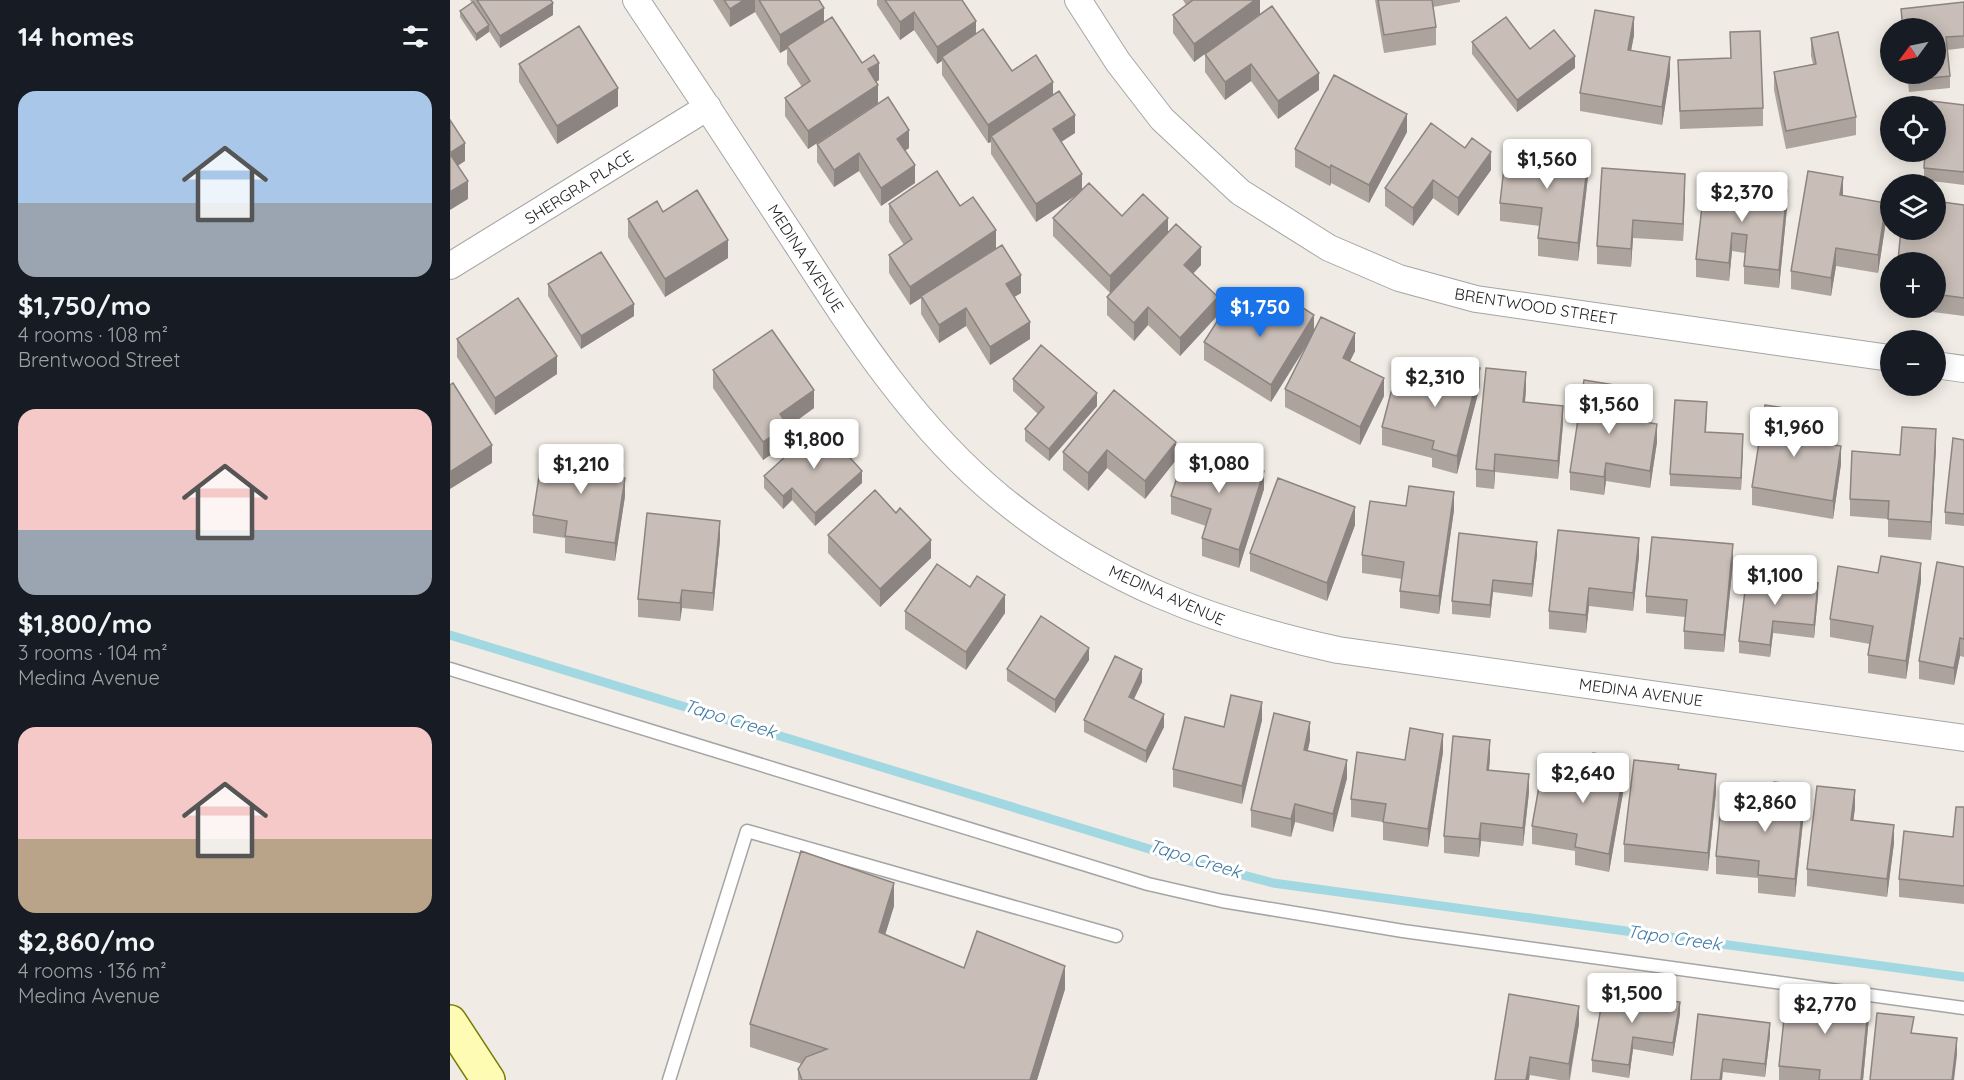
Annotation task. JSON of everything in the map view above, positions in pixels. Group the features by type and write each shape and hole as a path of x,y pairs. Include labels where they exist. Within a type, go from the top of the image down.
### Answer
{"main road":[{"path":"450,1022 488,1080"}],"street":[{"name":"MEDINA AVENUE","path":"636,0 865,349 941,442 1000,497 1059,541 1129,582 1210,616 1263,633 1338,650 1964,738"},
{"name":"BRENTWOOD STREET","path":"1078,0 1118,62 1162,119 1239,192 1329,248 1399,278 1476,299 1880,357"},
{"name":"SHERGRA PLACE","path":"450,266 708,107"},
{"path":"1946,367 1964,369"}],"lane":[{"path":"450,669 1148,884 1222,901 1403,931 1964,1008"},
{"path":"669,1080 747,831 1116,936"}],"building":[{"path":"477,0 551,0 553,3 500,36"},
{"path":"724,0 744,0 730,9"},
{"path":"759,0 819,0 824,8 780,35"},
{"path":"885,0 962,0 976,21 937,47 914,12 900,22"},
{"path":"1193,0 1255,0 1194,44 1173,15"},
{"path":"1378,0 1432,0 1436,27 1384,35"},
{"path":"473,2 489,25 476,34 460,11"},
{"path":"1964,2 1964,36 1946,37 1946,18 1902,18 1901,9"},
{"path":"1272,6 1319,73 1278,101 1251,64 1225,82 1205,54"},
{"path":"1595,10 1634,17 1628,50 1670,57 1662,107 1580,93"},
{"path":"832,17 862,63 874,55 879,63 868,69 878,85 808,131 785,98 810,81 787,46"},
{"path":"1506,17 1530,49 1554,30 1575,56 1517,100 1472,42"},
{"path":"579,26 618,88 557,126 519,64"},
{"path":"983,29 1012,71 1036,55 1053,82 988,125 942,57"},
{"path":"1760,31 1763,108 1680,111 1678,60 1731,58 1730,32"},
{"path":"1838,32 1856,117 1786,131 1774,72 1816,64 1811,38"},
{"path":"1946,37 1950,76 1946,76"},
{"path":"1334,75 1407,114 1369,185 1295,149"},
{"path":"1059,91 1075,115 1053,129 1082,174 1036,204 991,136"},
{"path":"888,97 909,130 897,139 915,165 881,188 859,153 834,170 817,144"},
{"path":"1946,103 1964,105 1964,172 1924,168 1924,162 1946,162"},
{"path":"450,120 465,143 450,153"},
{"path":"1431,123 1465,148 1472,138 1491,152 1458,198 1433,180 1413,208 1385,188"},
{"path":"1506,149 1588,159 1578,243 1538,238 1542,208 1500,203"},
{"path":"450,154 468,181 450,192"},
{"path":"1602,168 1685,174 1683,224 1633,220 1631,249 1597,246"},
{"path":"937,171 960,206 973,197 996,230 910,287 889,255 912,239 889,204"},
{"path":"1808,171 1843,177 1840,195 1880,202 1878,255 1836,248 1831,278 1791,271"},
{"path":"1705,180 1787,190 1779,270 1744,266 1747,235 1732,233 1729,263 1696,259"},
{"path":"1089,183 1122,216 1143,194 1168,218 1110,276 1053,218"},
{"path":"697,190 728,240 665,279 628,219 657,201 663,212"},
{"path":"1946,203 1964,205 1964,298 1946,296 1946,252 1899,252 1900,240 1946,240"},
{"path":"1176,224 1201,247 1184,265 1218,297 1180,338 1148,307 1134,323 1107,297"},
{"path":"1002,245 1021,275 1006,284 1030,322 990,347 966,308 939,325 921,296"},
{"path":"601,252 634,304 581,336 548,284"},
{"path":"1283,295 1314,315 1271,385 1204,342 1228,304 1263,327"},
{"path":"518,298 557,356 495,398 457,339"},
{"path":"1321,317 1355,333 1343,358 1384,378 1360,427 1285,389"},
{"path":"772,330 814,390 780,414 788,426 763,442 713,370"},
{"path":"1041,345 1097,393 1049,449 1025,429 1044,407 1013,379"},
{"path":"1445,358 1480,368 1457,456 1432,449 1434,441 1382,427 1394,381 1436,393"},
{"path":"1486,368 1526,372 1523,402 1563,406 1558,461 1495,454 1494,471 1476,469"},
{"path":"1584,380 1615,385 1610,416 1657,424 1650,471 1606,463 1604,477 1570,472"},
{"path":"453,383 492,445 450,472 450,385"},
{"path":"1114,390 1176,442 1145,481 1107,450 1088,473 1063,452"},
{"path":"1675,400 1707,402 1705,432 1743,434 1741,478 1670,474"},
{"path":"1765,405 1803,411 1798,439 1841,446 1833,501 1752,487"},
{"path":"820,425 862,471 815,513 792,488 783,496 764,476"},
{"path":"1902,427 1936,429 1931,522 1888,519 1889,501 1850,499 1852,451 1900,455"},
{"path":"1953,438 1964,440 1964,514 1945,512"},
{"path":"1187,446 1264,471 1239,550 1202,538 1211,509 1171,496"},
{"path":"543,451 623,464 621,478 625,478 615,543 565,536 567,521 533,515"},
{"path":"1278,478 1355,507 1327,583 1250,553"},
{"path":"1409,486 1454,492 1439,596 1400,591 1404,562 1362,555 1370,501 1406,506"},
{"path":"875,490 896,513 900,508 931,540 880,589 828,535"},
{"path":"647,513 720,521 713,593 682,590 680,603 638,599"},
{"path":"1558,530 1639,538 1633,593 1589,588 1586,615 1549,611"},
{"path":"1459,533 1537,542 1532,584 1493,580 1490,605 1452,601"},
{"path":"1652,537 1733,544 1724,635 1684,631 1687,600 1646,596"},
{"path":"1881,556 1921,563 1906,661 1868,655 1873,626 1830,619 1838,566 1878,573"},
{"path":"1937,562 1964,567 1964,639 1960,638 1954,668 1919,661"},
{"path":"937,564 970,587 977,576 1005,595 966,652 905,611"},
{"path":"1747,574 1818,583 1814,625 1773,621 1770,645 1739,641"},
{"path":"1041,616 1089,648 1055,700 1007,669"},
{"path":"1115,656 1142,669 1129,697 1164,714 1146,751 1084,720"},
{"path":"1231,695 1262,702 1242,786 1173,769 1185,717 1224,727"},
{"path":"1274,713 1310,722 1304,750 1347,760 1333,814 1295,804 1291,819 1251,810"},
{"path":"1410,728 1443,734 1428,829 1383,822 1386,804 1351,799 1357,752 1405,760"},
{"path":"1453,736 1490,740 1487,770 1529,774 1523,828 1481,823 1479,839 1444,836"},
{"path":"1593,753 1626,759 1609,854 1575,847 1577,834 1532,826 1541,775 1588,783"},
{"path":"1634,760 1679,765 1678,769 1716,774 1708,853 1624,844"},
{"path":"1774,782 1805,786 1795,879 1758,875 1759,861 1716,856 1721,805 1771,811"},
{"path":"1817,786 1855,790 1851,820 1894,825 1887,879 1807,869"},
{"path":"1956,807 1964,807 1964,886 1899,879 1904,831 1953,837"},
{"path":"801,851 894,883 879,932 964,968 977,931 1065,966 1030,1080 802,1080 798,1069 806,1057 827,1049 750,1024"},
{"path":"1604,990 1680,1002 1673,1043 1633,1037 1629,1065 1592,1060"},
{"path":"1787,990 1869,999 1861,1080 1819,1080 1820,1070 1779,1066"},
{"path":"1509,994 1579,1006 1569,1064 1530,1057 1526,1080 1495,1080"},
{"path":"1877,1013 1914,1017 1911,1033 1957,1038 1952,1080 1870,1080"},
{"path":"1698,1014 1770,1023 1765,1064 1723,1059 1720,1080 1691,1080"}],"waterway":[{"name":"Tapo Creek","path":"450,635 1182,859 1273,883 1964,977"}]}
